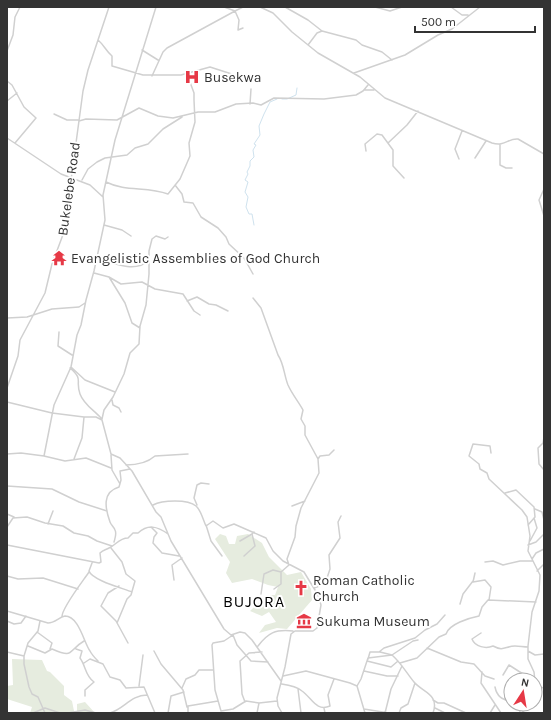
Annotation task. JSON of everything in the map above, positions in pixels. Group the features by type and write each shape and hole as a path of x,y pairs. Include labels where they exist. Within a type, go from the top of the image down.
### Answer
{"street":[{"path":"7,51 13,35 14,17 20,7"},
{"name":"Bukelebe Road","path":"7,388 18,356 20,340 45,293 52,264 64,232 79,120 88,70 109,7"},
{"path":"44,456 52,413 59,392 71,367 85,303 94,273 104,226 103,197 111,158 121,118 156,7"},
{"path":"224,7 235,11 239,20 238,30 243,28"},
{"path":"152,76 158,61 167,48 243,7"},
{"path":"260,7 273,13 292,32 308,45 333,62 360,77 374,90 394,103 418,111 486,141 498,145 518,139 544,154"},
{"path":"285,7 308,20 322,31 356,40 363,45 380,51 394,61"},
{"path":"375,7 390,11 402,7"},
{"path":"451,7 462,15 470,15"},
{"path":"354,73 394,61 415,50 439,34 451,29 480,7"},
{"path":"308,45 318,31 322,31"},
{"path":"98,40 103,44 105,51 112,56 112,66 135,74 152,76 186,74 210,67 241,76 250,76"},
{"path":"142,50 158,61"},
{"path":"360,77 364,71"},
{"path":"106,182 122,189 147,189 168,194 175,185 190,157 189,143 194,125 194,93 186,74"},
{"path":"7,81 17,93 24,107 36,119 15,142"},
{"path":"82,180 91,165 101,159 126,156 136,148 147,144 170,123 194,113 214,113 234,105 261,105 274,98 324,99 356,95 364,90 368,85"},
{"path":"250,104 251,89"},
{"path":"364,90 374,90"},
{"path":"7,101 17,93"},
{"path":"54,114 67,120 116,120 139,108 168,118 182,117"},
{"path":"388,143 408,125 418,111"},
{"path":"459,159 455,149 462,131"},
{"path":"366,151 365,143 377,134 382,135 394,153 393,166 404,178"},
{"path":"7,138 15,142 46,165 72,178 82,180 93,187 103,197"},
{"path":"474,158 486,141"},
{"path":"498,145 500,165 506,168 512,168"},
{"path":"175,185 182,194 184,202 193,203 201,217 218,228 226,237 229,244 244,258 253,274"},
{"path":"544,190 539,200 544,216"},
{"path":"104,226 123,230 131,236"},
{"path":"120,484 111,468 111,455 102,419 105,408 112,398 124,374 130,353 139,344 140,328 146,308 149,275 149,251 153,238 158,236 165,239 168,237"},
{"path":"97,258 134,267 142,266 148,261"},
{"path":"94,273 109,277 121,284 141,282 147,286 168,293 183,294 194,311 200,315"},
{"path":"109,277 125,303 132,323 140,328"},
{"path":"187,300 197,296 209,304 216,305 228,311"},
{"path":"253,298 261,308 271,339 278,355 282,360 283,373 288,385 303,410 301,419 305,426 305,435 318,459 319,473 305,501 296,526 295,537 287,559 289,565"},
{"path":"7,318 25,318 55,308 79,307 85,303"},
{"path":"59,332 58,346 73,355"},
{"path":"71,367 86,380 115,392"},
{"path":"71,367 79,378 79,391 83,400 102,419"},
{"path":"112,398 113,405 118,407 121,412"},
{"path":"7,402 52,413 102,419"},
{"path":"74,459 82,438 84,418"},
{"path":"544,437 543,442 538,448 539,464 544,470"},
{"path":"491,453 490,446 473,444 469,456 479,464 480,469 487,473 489,479 505,493 527,517 530,536 528,544 532,560 540,575 539,589 532,612 528,647 533,672"},
{"path":"318,459 320,456 329,455 334,450"},
{"path":"7,454 21,453 65,461 87,458 99,465 111,468"},
{"path":"126,465 138,464 156,456 188,454"},
{"path":"111,455 120,458 130,468 166,525 168,534 189,568 196,585 224,630 232,635 246,657 254,662 268,662"},
{"path":"7,465 7,473"},
{"path":"114,543 116,531 110,523 106,498 112,490 119,488 120,471 130,468"},
{"path":"209,484 197,484 194,498 206,525 211,541 222,556"},
{"path":"7,486 52,489 79,502 107,511"},
{"path":"505,493 516,490 535,509 542,512 544,520"},
{"path":"153,505 175,501 197,507"},
{"path":"292,506 305,501"},
{"path":"528,544 537,528 534,518 535,509"},
{"path":"48,524 54,511"},
{"path":"7,514 14,518 27,517 48,524 63,526 74,533 85,535 111,547 122,562 126,574 134,580 132,592 127,599 117,623"},
{"path":"314,588 325,584 328,577 329,555 340,539 338,522 341,516"},
{"path":"7,527 14,518"},
{"path":"528,525 534,518"},
{"path":"206,525 214,521 223,528 233,524 267,539 274,552 289,565 304,572 314,588 321,604 317,628 313,631 279,630 270,633 258,646"},
{"path":"7,545 75,558 92,563 100,562 101,552 111,547 114,543 123,538 128,538 133,533 138,533 146,527 156,527 168,534"},
{"path":"152,528 157,533 154,537 153,543 160,552 181,557"},
{"path":"240,541 254,532"},
{"path":"244,556 255,546 252,534"},
{"path":"528,544 536,542 544,534"},
{"path":"532,560 536,553 544,549"},
{"path":"174,580 172,565 181,557"},
{"path":"485,562 493,561 503,565 532,560"},
{"path":"62,617 62,611 89,572 92,563"},
{"path":"537,571 544,564"},
{"path":"274,589 281,584 281,572 289,565"},
{"path":"261,594 264,574 273,570 281,572"},
{"path":"89,572 100,581 119,586 132,592"},
{"path":"460,604 463,594 473,581 475,573"},
{"path":"7,576 17,578 43,578 78,589"},
{"path":"401,664 416,659 426,648 461,621 479,616 482,607 489,600 491,588 486,581 475,583 473,581"},
{"path":"119,586 108,593 101,606 117,623 128,642"},
{"path":"489,600 536,602"},
{"path":"7,611 40,621 52,622 67,616 74,620 81,630 85,641 98,661"},
{"path":"379,652 384,648 414,639 425,630 437,624 445,615"},
{"path":"7,621 13,624 21,623 27,616"},
{"path":"40,621 38,632 28,646 24,656 24,664 29,687 44,708 45,713"},
{"path":"282,713 277,701 283,676 286,652 292,631"},
{"path":"38,632 52,643 50,650"},
{"path":"277,701 260,703 245,702 224,712 221,710 213,670 212,644 226,641 232,635 244,632 258,646 281,682 298,688 316,706 324,708 330,706 328,694 334,679"},
{"path":"481,633 472,639 474,643 487,648 492,646 499,650 509,649 513,646 528,647"},
{"path":"367,660 369,657 392,655 412,641 418,640"},
{"path":"28,646 46,653 54,649 58,653 66,654 76,649 85,641"},
{"path":"426,648 461,662 474,664 482,672 494,679"},
{"path":"76,649 82,651 80,658 84,663 86,672 94,683 85,690 85,696"},
{"path":"154,651 161,664 182,688 188,713"},
{"path":"528,651 535,654 544,654"},
{"path":"7,655 8,652 24,656"},
{"path":"245,702 242,694 240,662 251,653 262,652"},
{"path":"365,713 357,686 364,671 369,652 379,652 392,655 401,664 415,683 433,700 438,703 444,703 466,713"},
{"path":"140,686 143,655"},
{"path":"84,663 89,659 104,664 110,677 120,680 125,688 140,686 144,687 155,713"},
{"path":"367,660 392,667 398,661"},
{"path":"385,712 391,689 398,676 401,664"},
{"path":"505,672 510,665 519,672"},
{"path":"182,688 186,679 195,675 199,670 213,670"},
{"path":"283,676 306,671 349,682 357,686"},
{"path":"364,671 386,676 398,676"},
{"path":"482,672 481,683 501,713"},
{"path":"399,713 401,708 408,704 415,683"},
{"path":"495,687 496,693 503,699"},
{"path":"298,688 301,713"},
{"path":"168,713 171,696 184,692"},
{"path":"110,713 122,707 128,701 139,696 147,695"},
{"path":"433,700 435,708 433,713"},
{"path":"187,707 218,701"},
{"path":"257,713 260,703"},
{"path":"490,713 495,706"},
{"path":"33,713 44,708 60,713"},
{"path":"324,708 325,713"},
{"path":"435,708 445,713"},
{"path":"364,709 388,713"},
{"path":"68,713 86,710 96,713"}],"shaded area":[{"path":"220,534 226,536 229,544 235,544 237,536 248,534 262,543 269,557 287,575 301,572 311,589 312,600 287,629 277,628 259,633 265,625 276,622 269,612 262,616 250,611 267,595 275,595 278,587 252,579 232,583 226,573 230,562 215,539"},
{"path":"12,659 42,660 47,671 50,672 64,686 64,695 72,701 74,711 77,711 77,704 85,702 95,713 30,713 32,707 7,699 7,686 13,685"}],"waterway":[{"path":"282,99 287,99 296,95 297,88"},
{"path":"254,225 252,214 249,214 246,207 248,197 245,192 248,182 245,180 248,174 247,172 250,166 250,161 254,157 253,150 256,145 254,144 260,135 259,126 270,102 277,99"}],"place":[{"name":"Busekwa","path":"192,77"},
{"name":"Evangelistic Assemblies of God Church","path":"59,258"},
{"name":"Roman Catholic Church","path":"301,588"},
{"name":"Sukuma Museum","path":"304,621"}],"district":[{"name":"BUJORA","path":"254,601"}]}
